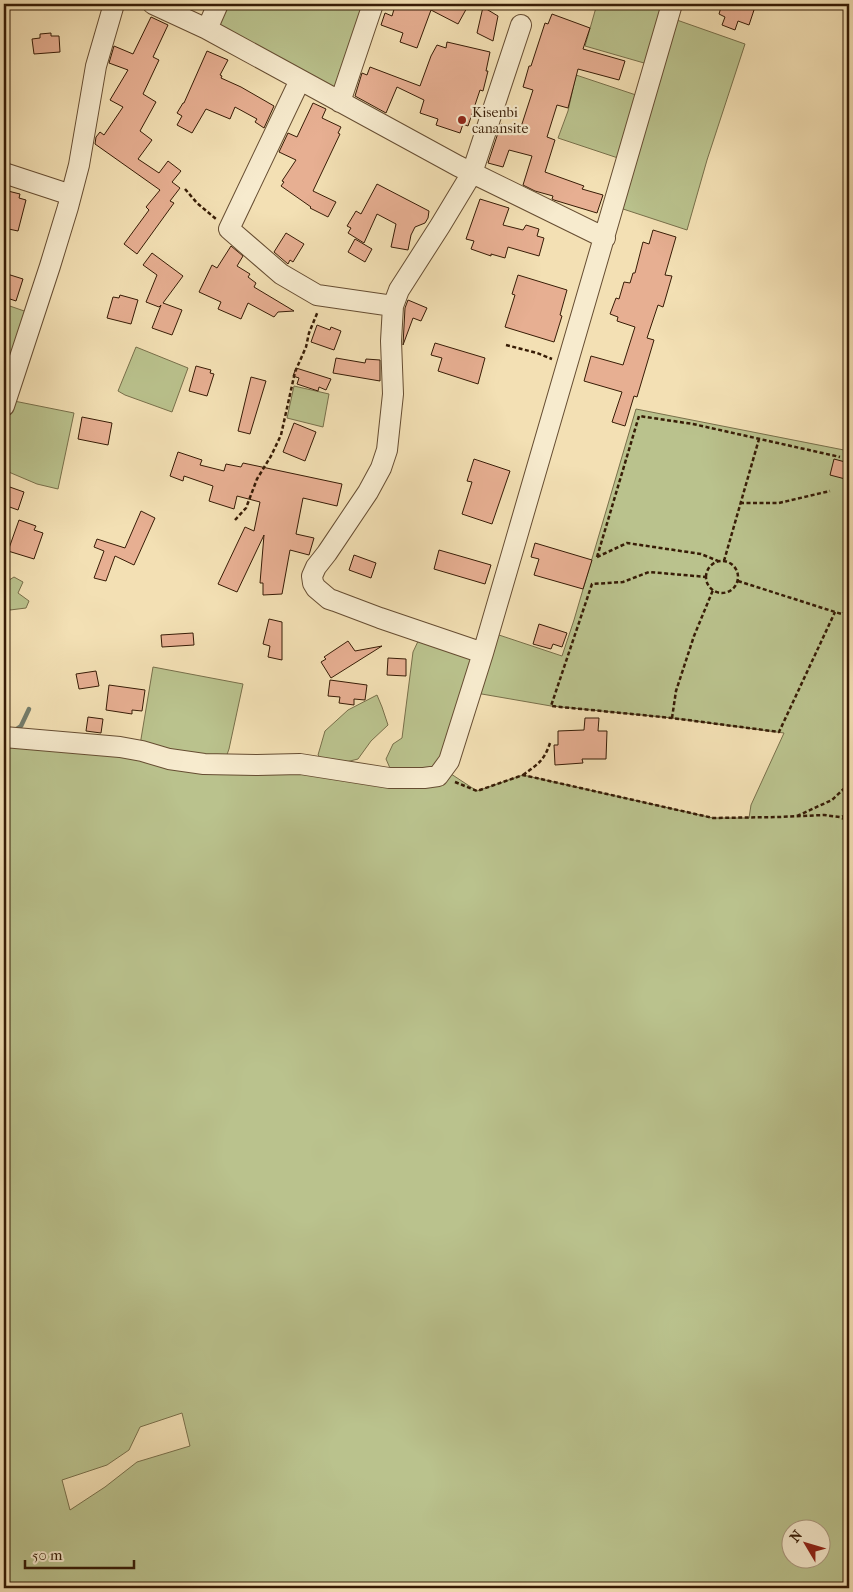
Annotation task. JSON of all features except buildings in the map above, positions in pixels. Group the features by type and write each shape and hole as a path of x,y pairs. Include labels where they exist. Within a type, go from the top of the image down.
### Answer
{"street":[{"path":"4,406 71,195 79,165 96,66 114,4"},
{"path":"153,4 207,29 472,173 605,238"},
{"path":"207,29 218,4"},
{"path":"340,102 373,4"},
{"path":"4,738 120,747 142,751 174,761 204,764 300,764 389,778 438,776 445,768 454,750 672,4"},
{"path":"483,653 335,601 320,592 313,583 312,576 316,567 368,492 387,450 393,394 391,341 393,306 399,290 472,173 520,25"},
{"path":"300,80 230,229 281,274 317,295 393,306"},
{"path":"4,173 71,195"}],"path":[{"path":"185,189 213,217 230,229"},
{"path":"235,520 246,508 258,479 281,436 295,372 324,296"},
{"path":"506,346 537,353 568,365"},
{"path":"718,561 710,567 707,582 713,590 719,592 731,591 738,581 737,570 730,562 718,561 701,554 627,543 597,556 639,416 693,424 840,457"},
{"path":"724,561 759,438"},
{"path":"740,503 779,503 830,491"},
{"path":"707,577 649,572 623,582 592,584 551,706 672,718 779,732 835,612"},
{"path":"738,581 842,614 849,609"},
{"path":"672,718 676,691 694,636 713,590"},
{"path":"438,776 477,791 523,775 536,766 545,756 550,743"},
{"path":"523,775 713,818 840,817 849,815"},
{"path":"796,817 832,800 849,784"},
{"path":"840,817 849,821"}],"green space":[{"path":"223,4 367,4 338,93 214,28"},
{"path":"597,4 649,4 667,9 651,65 585,46"},
{"path":"674,19 745,44 707,160 687,230 617,207"},
{"path":"576,75 642,97 624,160 558,138 568,111"},
{"path":"4,304 30,313 4,390"},
{"path":"136,347 188,368 172,412 118,391"},
{"path":"294,386 329,394 323,427 287,418"},
{"path":"14,401 74,413 58,489 37,484 4,470 4,426"},
{"path":"636,409 849,451 849,1588 4,1588 4,742 60,746 191,768 445,770 477,791 523,775 713,818 749,818 751,805 784,733 672,718 551,706 476,693 493,633 562,656","holes":["182,1413 190,1446 137,1462 105,1487 70,1510 62,1480 107,1465 129,1450 140,1427"]},
{"path":"14,577 23,582 18,593 29,601 26,608 10,610 3,593 6,582"},
{"path":"420,637 477,657 443,766 393,775 386,759 393,744 402,738 413,652"},
{"path":"153,667 243,684 225,760 140,745"},
{"path":"377,695 388,725 371,741 358,759 330,766 318,755 325,731 348,710"}],"waterway":[{"path":"15,730 21,726 29,709"}],"place":[{"name":"Kisenbi canansite","path":"462,120"}]}
